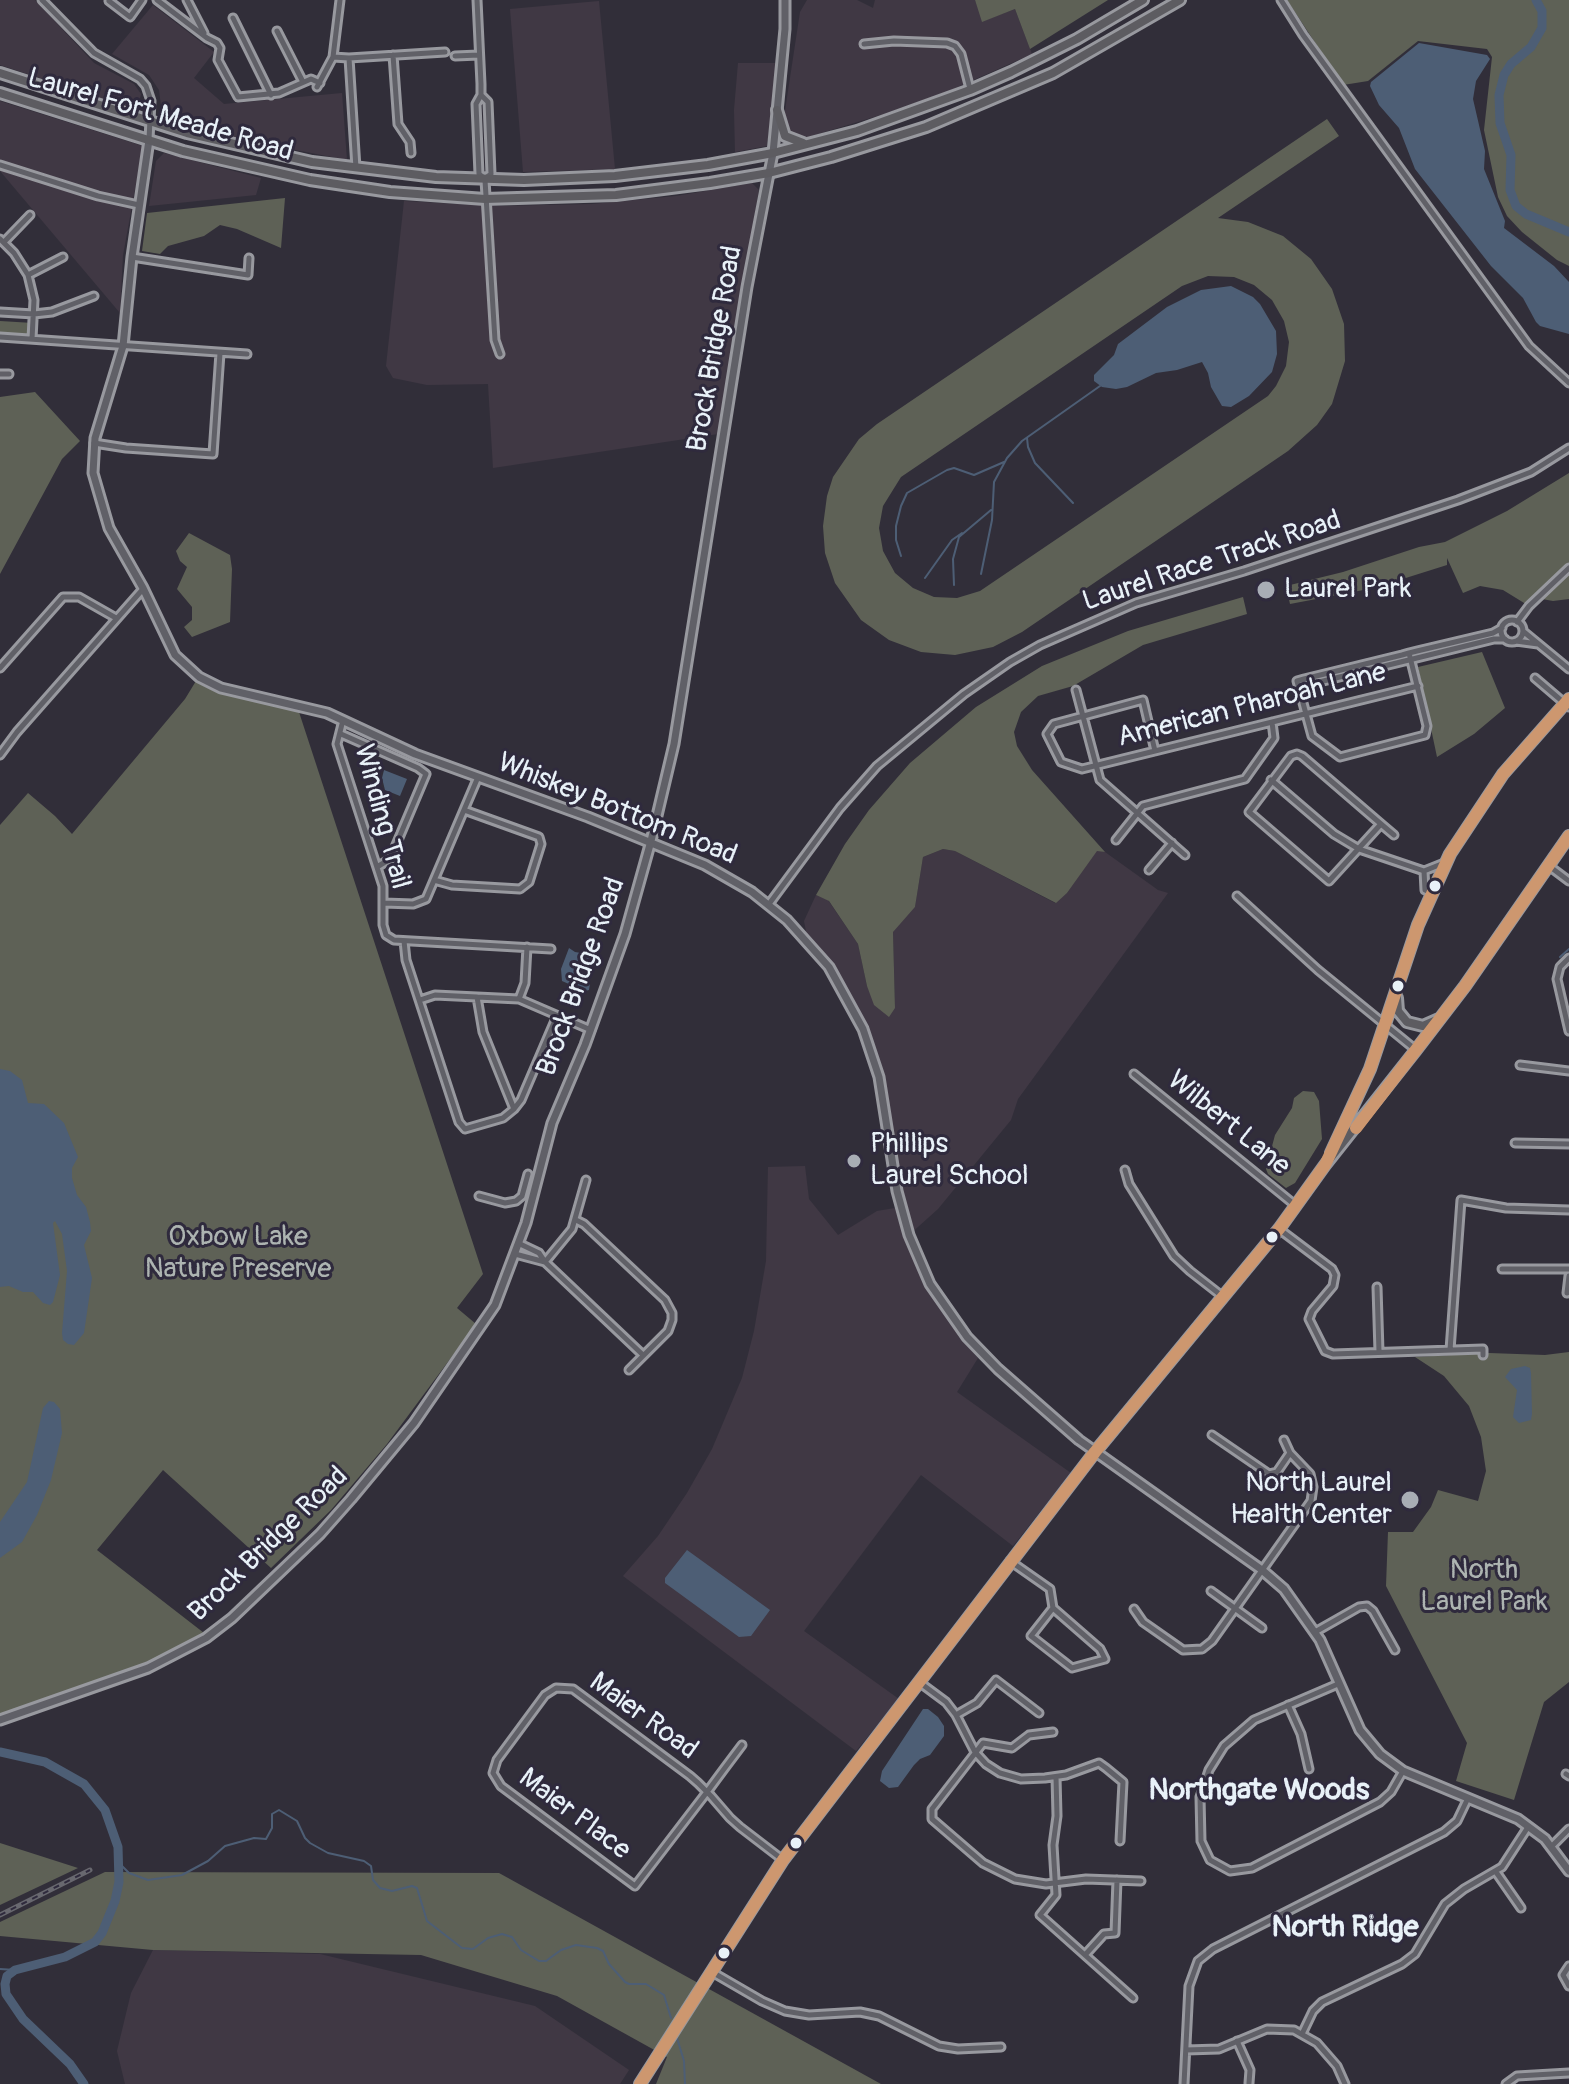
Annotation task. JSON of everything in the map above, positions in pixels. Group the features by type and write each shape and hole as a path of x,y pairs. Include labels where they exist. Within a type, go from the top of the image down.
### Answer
{"main road":[{"name":"Laurel Fort Meade Road","path":"0,73 151,121 259,151 356,169 485,180 615,176 773,153 857,131 970,90 1046,55 1143,0"},
{"name":"Laurel Fort Meade Road","path":"0,93 221,161 310,180 390,192 485,199 616,195 769,173 868,146 975,108 1053,73 1180,0"},
{"path":"777,110 785,136 795,142 812,143"},
{"path":"1325,1165 1358,1098 1445,863 1491,789 1568,703"},
{"path":"640,2084 783,1860 1095,1452 1279,1229 1325,1165 1442,1017 1569,836"},
{"path":"1397,989 1398,1011 1407,1022 1423,1026 1442,1017"}],"street":[{"path":"42,0 94,53 140,79 146,86 151,101 149,140"},
{"path":"109,1 130,17 142,0"},
{"path":"157,0 219,45 218,60 238,97 271,95 311,79 318,85 333,57 340,0"},
{"path":"187,0 207,38"},
{"path":"477,0 481,95 476,104 479,174 485,180"},
{"name":"Brock Bridge Road","path":"0,1720 148,1668 206,1638 234,1616 335,1518 414,1423 487,1320 502,1289 532,1202 552,1123 591,1030 625,934 674,744 747,287 773,153 785,0"},
{"path":"1281,0 1303,35 1529,346 1569,383"},
{"path":"233,18 271,95"},
{"path":"277,31 303,82"},
{"path":"864,44 928,41 955,46 961,54 970,90"},
{"path":"333,57 445,52"},
{"path":"393,55 398,124 410,142 411,153"},
{"path":"455,56 479,55"},
{"path":"349,58 356,169"},
{"path":"481,95 488,102 491,174 485,180 485,199 495,340 500,354"},
{"name":"Whiskey Bottom Road","path":"149,140 123,346 94,443 93,473 99,500 113,536 143,588 171,649 199,677 224,689 305,706 347,721 415,754 651,841 723,874 769,904 808,941 838,981 870,1046 881,1087 902,1213 930,1284 955,1322 979,1351 1043,1410 1095,1452 1262,1570 1295,1602 1315,1632 1360,1730 1380,1754 1403,1771 1529,1826 1552,1846 1569,1871"},
{"path":"0,165 139,205"},
{"path":"30,215 2,241 28,275 34,314 32,339"},
{"path":"28,275 63,257"},
{"path":"132,257 248,275 249,258"},
{"path":"0,312 34,314 65,309 94,296"},
{"path":"0,337 247,354"},
{"path":"94,443 213,454 220,353"},
{"path":"0,374 9,374"},
{"name":"Laurel Race Track Road","path":"769,904 840,808 877,766 964,694 1010,662 1040,645 1136,603 1446,505 1531,472 1569,448"},
{"path":"1517,622 1529,606 1569,568"},
{"path":"0,755 143,588"},
{"path":"0,668 63,597 79,597 116,618"},
{"path":"1410,656 1427,726 1423,737 1340,757 1312,736 1298,684 1493,633 1509,621 1517,622 1524,634 1569,669"},
{"path":"1502,628 1505,639"},
{"path":"1516,641 1522,629"},
{"path":"1410,656 1495,639 1539,644"},
{"path":"1535,678 1568,703"},
{"name":"American Pharoah Lane","path":"1096,765 1418,686"},
{"path":"1076,690 1104,784 1185,855"},
{"path":"1096,765 1082,769 1061,762 1047,734 1054,724 1143,700 1155,751"},
{"name":"Winding Trail","path":"347,721 337,744 384,890 384,930 394,940 404,941"},
{"path":"1116,840 1143,806 1245,779 1273,741 1272,722"},
{"path":"341,734 426,774 390,859 377,867"},
{"path":"1381,824 1329,881 1249,812 1291,756 1299,754 1394,835"},
{"path":"384,903 421,903 478,777"},
{"path":"1271,780 1334,834 1359,849 1424,871 1445,863"},
{"path":"434,880 452,885 520,889 529,882 541,844 539,837 464,810"},
{"path":"1149,870 1172,843"},
{"path":"1549,866 1569,881"},
{"path":"1424,871 1425,890 1432,893"},
{"path":"1237,896 1318,970 1416,1050"},
{"path":"551,949 404,941 406,960 461,1126 470,1128 503,1118 514,1109 521,1100 557,1016"},
{"path":"519,999 525,983 527,947"},
{"path":"1569,958 1557,971 1569,1031"},
{"path":"420,1000 435,995 519,999 591,1030"},
{"path":"477,997 483,1032 514,1109"},
{"path":"1520,1065 1569,1071"},
{"name":"Wilbert Lane","path":"1134,1074 1296,1206"},
{"path":"1515,1143 1569,1144"},
{"path":"1125,1170 1129,1184 1174,1256 1222,1296"},
{"path":"520,1198 528,1174"},
{"path":"545,1262 565,1239 576,1220 586,1180"},
{"path":"479,1196 505,1203 520,1198 532,1202"},
{"path":"1450,1350 1461,1200 1506,1208 1569,1210"},
{"path":"576,1220 584,1224 669,1306 671,1326 629,1370"},
{"path":"1279,1229 1334,1272 1333,1286 1309,1319 1322,1347 1329,1353 1483,1349 1483,1355"},
{"path":"518,1243 539,1253 643,1355"},
{"path":"515,1254 545,1262"},
{"path":"1502,1269 1569,1269"},
{"path":"1567,1293 1569,1276"},
{"path":"1377,1287 1379,1352"},
{"path":"1212,1435 1269,1474 1277,1472 1290,1453"},
{"path":"1134,1609 1143,1622 1176,1646 1189,1651 1208,1645 1311,1501 1313,1487 1310,1474 1290,1453 1284,1440"},
{"path":"1010,1561 1050,1589 1053,1608 1100,1649 1105,1659 1072,1668 1031,1636 1053,1608"},
{"path":"1211,1591 1262,1628"},
{"path":"1315,1632 1359,1607 1367,1606 1395,1650"},
{"path":"956,1715 977,1703 996,1680 1039,1713"},
{"path":"919,1682 946,1702 975,1752 991,1768 1009,1776 1028,1779 1056,1777 1099,1763 1123,1782 1120,1841"},
{"path":"1338,1684 1243,1728 1224,1746 1209,1770 1200,1797 1199,1825 1206,1854 1217,1866 1230,1871 1252,1868 1372,1807 1391,1792 1403,1771"},
{"name":"Maier Road","path":"493,1773 497,1760 545,1695 556,1688 567,1687 612,1716 690,1776 740,1827 783,1860"},
{"path":"1288,1705 1301,1734 1309,1769"},
{"path":"1053,1732 1029,1735 1012,1748 983,1743 932,1809 932,1819 990,1868 1025,1881 1141,1881"},
{"path":"707,1792 742,1745"},
{"name":"Maier Place","path":"493,1773 501,1786 635,1886 707,1792"},
{"path":"1056,1777 1058,1808 1053,1845 1056,1883 1054,1899 1040,1915 1133,1998"},
{"path":"1184,2084 1191,1976 1205,1955 1444,1832 1457,1821 1468,1798"},
{"path":"1302,2034 1313,2011 1322,2002 1409,1959 1419,1949 1435,1918 1450,1899 1496,1872 1529,1826"},
{"path":"1552,1846 1569,1829"},
{"path":"1496,1872 1521,1908"},
{"path":"1085,1955 1104,1934 1115,1933 1117,1880"},
{"path":"1568,1984 1563,1975 1569,1966"},
{"path":"711,1971 785,2011 809,2015 851,2011 869,2013 939,2046 958,2049 1001,2047"},
{"path":"1186,2050 1219,2049 1276,2028 1302,2034 1317,2043 1337,2066 1345,2084"},
{"path":"1237,2041 1250,2070 1249,2083"},
{"path":"1506,2084 1517,2076 1569,2073"}],"shaded area":[{"path":"0,0 35,0 94,63 134,84 141,94 138,107 132,108 0,65"},
{"path":"807,0 857,0 873,8 875,0 975,0 983,21 1015,9 1032,54 951,90 805,138 793,135 783,124 800,12"},
{"path":"599,1 615,169 523,172 510,9"},
{"path":"153,5 214,52 194,78 224,104 342,93 347,160 229,137 166,119 162,114 159,90 149,75 112,54"},
{"path":"738,63 778,63 767,146 735,152 734,110"},
{"path":"0,101 143,146 123,255 120,313 0,171"},
{"path":"164,153 261,178 256,195 149,206 156,161"},
{"path":"752,183 759,190 718,434 493,468 488,384 427,385 393,378 386,366 404,201 497,206 592,204 676,196"},
{"path":"943,849 955,851 1055,903 1067,893 1097,850 1105,852 1158,890 1168,893 1018,1099 1011,1120 938,1209 909,1235 897,1191 885,1106 856,1014 808,941 804,921 816,895 828,900 858,944 867,986 895,1008 893,931 915,907 923,857"},
{"path":"805,1166 809,1199 838,1235 877,1211 895,1208 906,1244 930,1294 959,1337 978,1358 957,1392 1071,1473 1013,1546 921,1475 804,1631 899,1699 856,1751 623,1576 658,1536 687,1493 712,1449 742,1378 766,1261 768,1167"},
{"path":"153,1950 320,1954 535,2006 629,2070 620,2084 125,2084 117,2051 131,1993"}],"green space":[{"path":"975,0 1108,0 1030,49 1015,9 982,22"},
{"path":"1287,0 1569,0 1569,266 1522,232 1507,216 1498,197 1484,130 1492,57 1487,49 1418,41 1368,81 1343,85"},
{"path":"1327,119 1339,136 1218,218 1248,222 1283,236 1311,259 1332,289 1344,324 1345,361 1332,404 1317,425 1288,451 1022,632 993,647 955,655 921,652 889,640 861,620 835,583 825,553 823,526 827,496 833,477 859,439","holes":["1208,276 1234,277 1254,285 1272,300 1284,321 1289,342 1286,366 1268,396 980,591 957,598 934,597 913,588 895,573 883,551 879,528 883,506 901,477 1182,286"]},
{"path":"285,198 281,248 220,225 204,236 168,246 160,254 142,251 147,213"},
{"path":"0,321 33,323 32,339 0,337"},
{"path":"35,392 80,441 62,459 0,574 0,397"},
{"path":"1569,473 1569,599 1542,599 1529,606 1503,590 1480,586 1463,593 1447,558 1447,565 1374,588 1290,604 1286,586 1445,542 1507,511"},
{"path":"189,533 230,555 232,569 230,622 192,637 184,627 192,620 192,607 177,589 187,567 176,551"},
{"path":"1243,597 1247,614 1143,645 1073,686 1038,696 1021,712 1014,732 1017,746 1032,770 1105,852 1097,851 1067,893 1056,903 955,851 943,849 923,857 915,907 893,932 895,1008 889,1017 874,1005 858,944 829,901 816,895 869,810 910,763 976,707 1042,666 1128,631"},
{"path":"1482,652 1505,708 1474,734 1437,757 1418,667"},
{"name":"Oxbow Lake Nature Preserve","path":"196,681 219,692 298,709 483,1274 457,1308 476,1324 387,1444 331,1510 271,1568 163,1470 97,1550 204,1633 147,1664 0,1715 0,825 28,793 72,834 185,699"},
{"path":"1303,1091 1314,1092 1319,1101 1322,1139 1295,1183 1286,1188 1266,1169 1275,1135 1292,1108 1294,1098"},
{"name":"North Laurel Park","path":"1569,1352 1569,1682 1544,1702 1514,1800 1456,1781 1467,1743 1386,1586 1388,1532 1413,1532 1431,1507 1438,1490 1478,1501 1486,1471 1481,1437 1469,1406 1444,1376 1415,1357"},
{"path":"0,1843 78,1868 0,1905"},
{"path":"105,1872 499,1873 881,2084 656,2084 667,2057 557,1996 421,1955 153,1950 0,1936 0,1922"}],"water":[{"path":"1419,43 1487,55 1490,59 1476,81 1473,99 1485,151 1484,169 1505,221 1504,228 1554,266 1569,282 1569,334 1536,322 1523,298 1491,266 1415,169 1399,128 1379,105 1371,82"},
{"path":"1231,286 1260,304 1276,331 1277,354 1272,372 1249,396 1231,407 1222,406 1202,362 1156,373 1116,389 1102,387 1094,381 1094,375 1114,355 1118,344 1167,307 1201,290"},
{"path":"384,770 407,779 400,796 385,790"},
{"path":"569,948 593,955 592,973 586,979 590,983 589,990 562,981 561,969"},
{"path":"0,1069 10,1071 22,1080 28,1103 44,1104 64,1123 78,1157 72,1168 72,1178 90,1222 91,1231 84,1245 92,1278 84,1333 74,1345 63,1340 67,1271 62,1234 55,1221 60,1275 53,1302 50,1305 43,1303 33,1292 0,1287"},
{"path":"1530,1368 1531,1373 1532,1414 1531,1420 1519,1423 1513,1417 1517,1390 1505,1377 1511,1369"},
{"path":"49,1401 60,1409 62,1433 51,1480 22,1542 0,1558 0,1522 27,1482 43,1408"},
{"path":"687,1550 770,1610 751,1636 739,1637 665,1583 665,1578"},
{"path":"923,1709 938,1717 944,1726 944,1736 930,1755 914,1765 898,1787 889,1788 880,1781 882,1771"}],"waterway":[{"path":"1536,0 1542,11 1542,28 1531,47 1511,64 1504,75 1499,95 1500,123 1511,155 1510,190 1516,206 1526,214 1569,232"},
{"path":"981,574 992,520 994,482 1007,458 1022,441 1100,386"},
{"path":"1027,438 1035,463 1073,503"},
{"path":"901,556 896,526 907,493 947,470 954,468 974,475 1004,462"},
{"path":"954,585 953,559 959,537 991,510"},
{"path":"925,578 952,540 962,533"},
{"path":"1560,957 1569,949"},
{"path":"0,1752 45,1762 84,1784 105,1810 118,1847 119,1882 115,1901 95,1942 65,1957 15,1970 7,1976 5,1984 6,1994 23,2019 70,2064 84,2084"},
{"path":"120,1864 129,1873 148,1880 182,1875 208,1861 225,1846 254,1838 266,1839 272,1828 272,1814 279,1810 297,1821 310,1843 328,1853 364,1861 371,1866 373,1880 380,1888 392,1891 412,1886 417,1888 427,1921 462,1948 473,1949 488,1938 502,1934 512,1937 521,1950 539,1961 546,1961 561,1950 576,1945 597,1948 603,1951 609,1964 625,1982 646,1984 664,1995 671,2018"},
{"path":"0,1969 15,1970"},
{"path":"677,2038 684,2061 685,2084"}],"railway":[{"path":"0,1915 90,1870"}],"transit line":[{"path":"640,2084 783,1860 1095,1452 1279,1229 1325,1165 1370,1069 1418,925 1450,854 1503,774 1569,699"},
{"path":"1356,1128 1465,986 1569,836"}],"place":[{"name":"Laurel Park","path":"1266,590"},
{"name":"Phillips Laurel School","path":"854,1161"},
{"name":"North Laurel Health Center","path":"1410,1500"}],"district":[{"name":"Northgate Woods","path":"1259,1791"},
{"name":"North Ridge","path":"1345,1928"}]}
